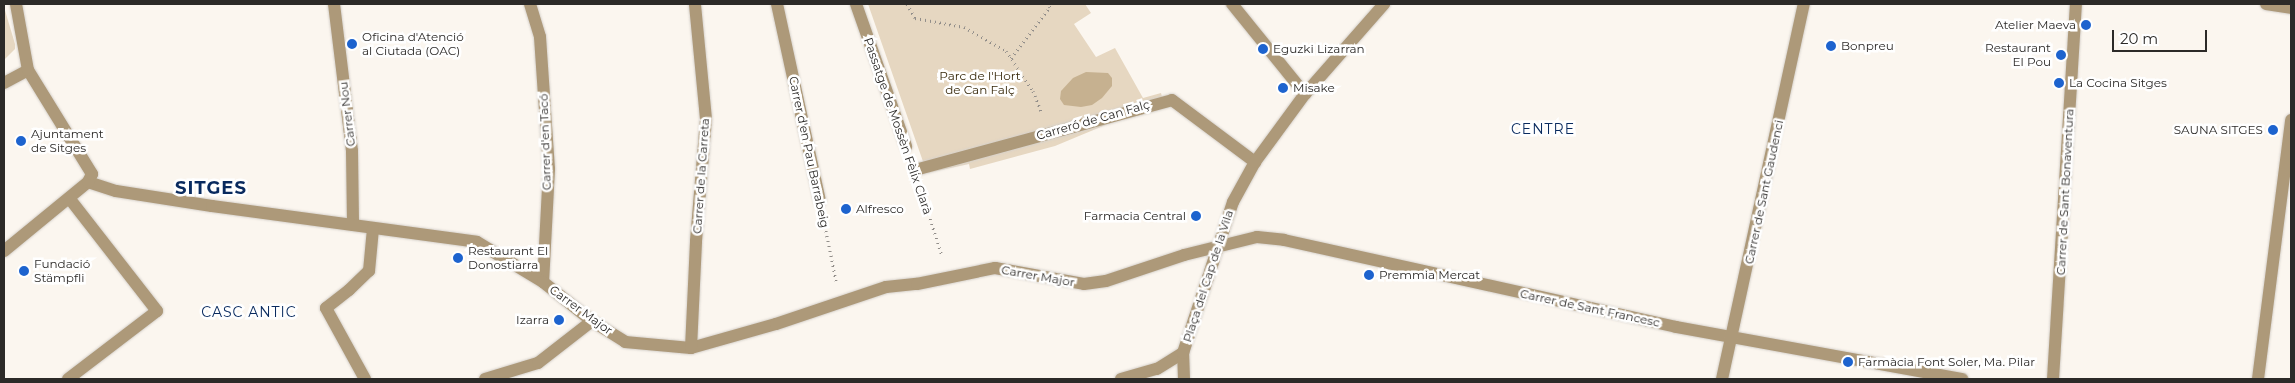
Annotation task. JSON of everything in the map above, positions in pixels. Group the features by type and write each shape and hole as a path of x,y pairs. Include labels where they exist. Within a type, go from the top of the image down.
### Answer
{"street":[{"path":"4,251 88,182 92,174 28,70 16,4"},
{"name":"Carrer Nou","path":"334,4 352,151 353,226"},
{"name":"Carrer d'en Tacó","path":"530,4 540,37 549,169 543,282"},
{"name":"Carrer de la Carreta","path":"691,348 706,120 695,4"},
{"name":"Carrer d'en Pau Barrabeig","path":"777,4 820,201"},
{"name":"Passatge de Mossèn Fèlix Clarà","path":"856,4 906,146"},
{"path":"1232,4 1305,94"},
{"name":"Plaça del Cap de la Vila","path":"1184,379 1183,353 1233,202 1255,162 1305,94 1384,4"},
{"name":"Carrer de Sant Gaudenci","path":"1722,379 1733,336 1804,4"},
{"name":"Carrer de Sant Bonaventura","path":"2054,379 2076,4"},
{"path":"2266,4 2291,8"},
{"path":"4,83 28,70"},
{"name":"Carreró de Can Falç","path":"915,170 1172,100 1255,162"},
{"path":"2258,379 2290,141 2291,120"},
{"name":"Carrer Major","path":"88,182 116,191 373,229 477,242 543,282 592,320 625,342 691,348 776,324 841,301 886,288 917,284 995,268 1084,284 1106,281 1220,245"},
{"path":"68,379 157,311 69,198"},
{"path":"365,379 326,308 369,271 373,229"},
{"name":"Carrer de Sant Francesc","path":"1220,245 1257,237 1284,240 1676,327 1962,379"},
{"path":"485,379 538,363 592,320"},
{"path":"1121,379 1157,369 1183,353"}],"path":[{"path":"907,4 915,18 964,27 1006,51 1033,91 1050,132"},
{"path":"1011,58 1050,7 1048,4"},
{"name":"Passatge de Mossèn Fèlix Clarà","path":"915,170 940,249"},
{"name":"Carrer d'en Pau Barrabeig","path":"820,201 841,301"}],"green space":[{"name":"Parc de l'Hort de Can Falç","path":"868,4 1085,4 1091,13 1074,24 1096,57 1115,48 1143,98 1161,93 1163,101 1055,146 970,169 969,164 927,173"},
{"path":"4,7 15,49 4,60"}],"shaded area":[{"path":"1086,72 1108,73 1112,78 1112,86 1102,98 1092,105 1081,107 1064,105 1060,99 1061,91 1073,78"}],"place":[{"name":"Atelier Maeva","path":"2086,25"},
{"name":"Oficina d'Atenció al Ciutada (OAC)","path":"352,44"},
{"name":"Bonpreu","path":"1831,46"},
{"name":"Eguzki Lizarran","path":"1263,49"},
{"name":"Restaurant El Pou","path":"2061,55"},
{"name":"La Cocina Sitges","path":"2059,83"},
{"name":"Misake","path":"1283,88"},
{"name":"SAUNA SITGES","path":"2273,130"},
{"name":"Ajuntament de Sitges","path":"21,141"},
{"name":"Alfresco","path":"846,209"},
{"name":"Farmacia Central","path":"1196,216"},
{"name":"Restaurant El Donostiarra","path":"458,258"},
{"name":"Fundació Stämpfli","path":"24,271"},
{"name":"Premmia Mercat","path":"1369,275"},
{"name":"Izarra","path":"559,320"},
{"name":"Farmàcia Font Soler, Ma. Pilar","path":"1848,362"}],"district":[{"name":"CENTRE","path":"1543,129"},
{"name":"SITGES","path":"211,188"},
{"name":"CASC ANTIC","path":"249,312"}]}
